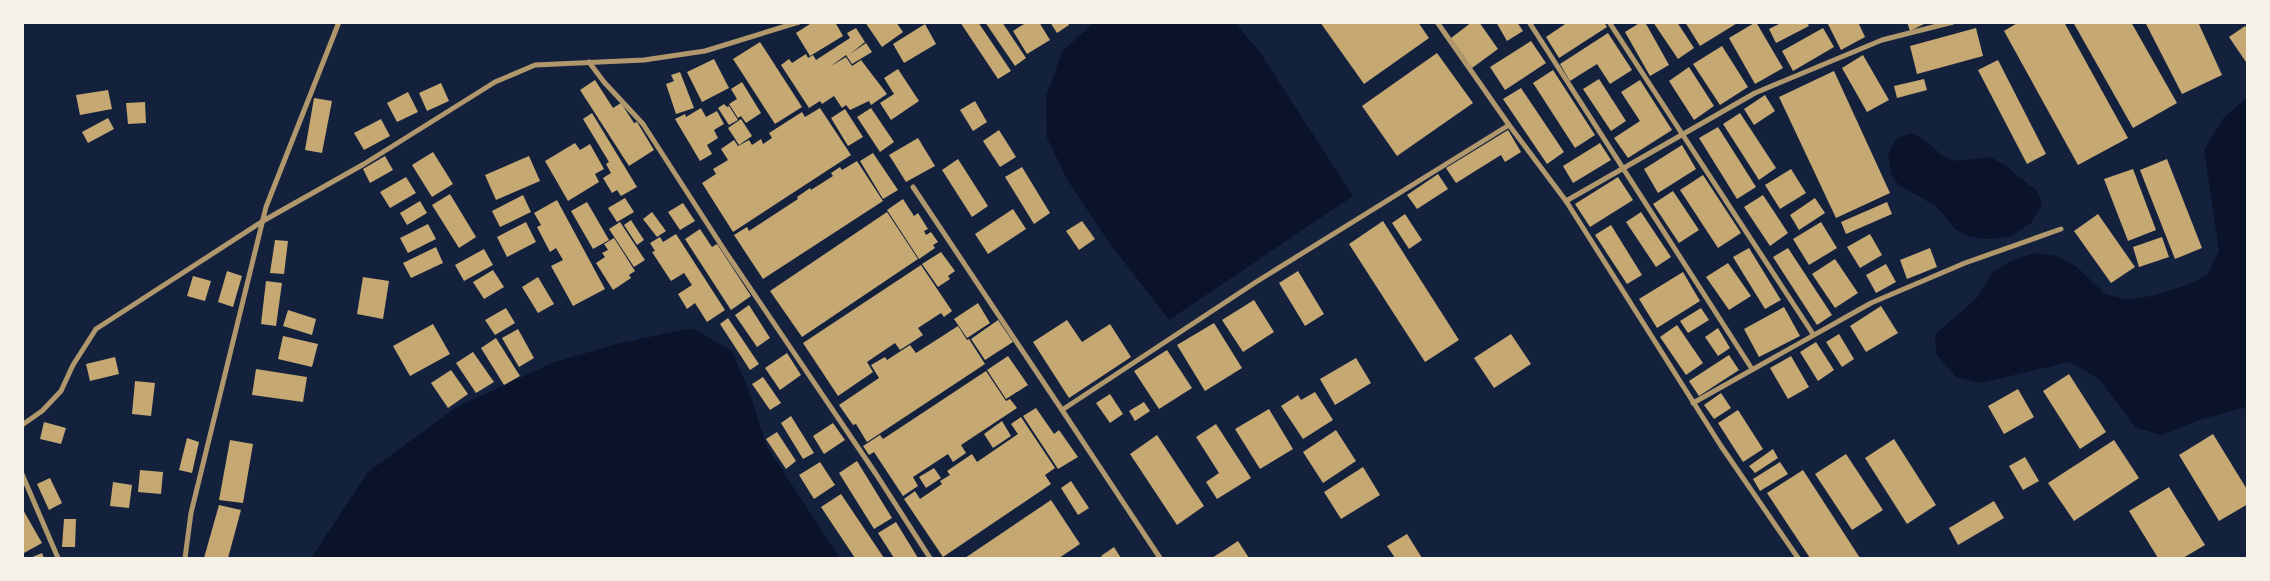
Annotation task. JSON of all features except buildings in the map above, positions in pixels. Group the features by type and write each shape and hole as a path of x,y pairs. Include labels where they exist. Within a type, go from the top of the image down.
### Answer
{"street":[{"path":"184,558 191,513 266,207 339,22"},
{"path":"22,425 42,411 61,391 73,364 96,329 263,221 364,164 495,82 535,65 644,60 705,51 799,22"},
{"path":"1437,22 1509,125 1566,201 1693,403 1798,558"},
{"path":"1529,22 1752,369"},
{"path":"1609,22 1813,334"},
{"path":"1566,201 1755,93 1882,40 1953,22"},
{"path":"589,62 604,82 643,124 725,251 876,474 930,558"},
{"path":"1062,410 1256,282 1509,125"},
{"path":"913,187 1160,558"},
{"path":"1693,403 1871,303 1965,263 2061,230"},
{"path":"22,474 58,558"}],"water":[{"path":"1094,22 1235,23 1259,51 1353,196 1169,320 1108,241 1068,181 1047,138 1046,97 1062,52"},
{"path":"2247,98 2247,407 2202,419 2161,435 2135,427 2099,379 2070,362 1980,383 1956,377 1936,354 1935,334 1976,299 1992,273 2009,262 2033,253 2057,256 2077,267 2105,294 2126,299 2152,296 2190,284 2207,275 2219,251 2204,150 2224,117"},
{"path":"1913,133 1943,156 1957,161 1991,157 2007,167 2038,192 2042,205 2031,223 2009,237 1986,239 1969,236 1955,229 1937,207 1899,185 1892,176 1888,154 1897,138"},
{"path":"692,328 732,351 750,394 767,447 840,558 311,558 368,472 455,408 552,363 616,344"}]}
